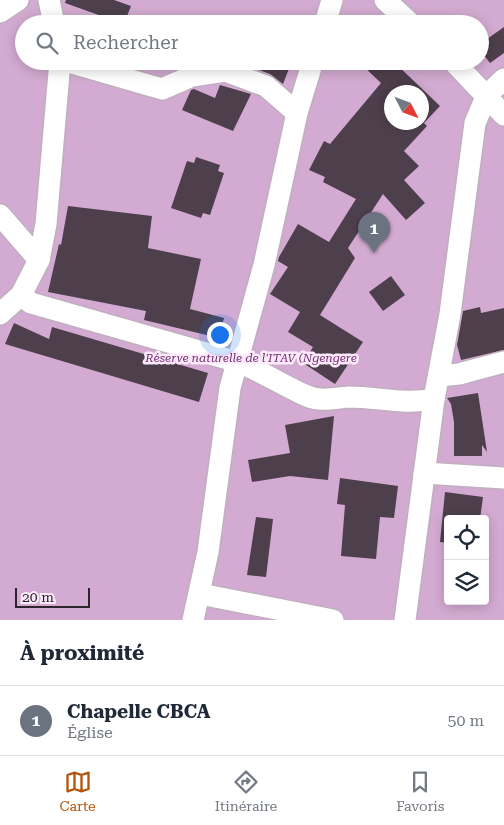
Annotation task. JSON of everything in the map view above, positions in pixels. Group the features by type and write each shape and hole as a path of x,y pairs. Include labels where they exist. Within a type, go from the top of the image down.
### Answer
{"street":[{"path":"49,0 52,15"},
{"path":"328,15 332,0"},
{"path":"385,0 401,15"},
{"path":"0,314 21,295 39,260 46,224 59,70"},
{"path":"96,70 162,89 192,76 225,70 266,86 297,113"},
{"path":"193,620 200,594 230,388 264,265 297,113 310,70"},
{"path":"462,70 504,115"},
{"path":"405,620 434,398 439,376 475,123 487,95 504,79"},
{"path":"0,215 39,260"},
{"path":"21,295 31,303 238,362 263,372 308,397 324,399 351,397 418,402 434,398"},
{"path":"439,376 459,374 504,362"},
{"path":"424,473 504,478"},
{"path":"200,594 333,620"}],"green space":[{"name":"Réserve naturelle de l'ITAV (Ngengere","path":"0,0 504,0 504,620 0,620"}],"building":[{"path":"66,0 114,0 131,6 128,15 99,15 65,3"},
{"path":"504,27 504,53 490,63 489,62 489,38"},
{"path":"259,70 288,70 283,84 270,74"},
{"path":"367,70 402,70 418,85 384,85 384,130 423,130 404,151 419,166 404,180 425,203 406,220 383,194 348,248 355,258 320,315 363,342 335,384 303,363 313,347 288,332 300,312 270,294 288,267 278,261 298,224 329,242 356,199 323,182 325,177 309,170 324,141 330,144 381,83"},
{"path":"220,85 251,94 233,131 182,110 191,90 194,89 215,98"},
{"path":"429,95 440,106 429,118"},
{"path":"196,157 220,165 218,171 224,173 210,215 203,213 201,218 171,208 187,161 194,163"},
{"path":"68,206 152,216 148,248 201,259 190,309 224,318 219,338 144,320 146,311 48,292 59,244 61,245"},
{"path":"391,276 405,295 383,311 369,292"},
{"path":"480,307 481,313 504,308 504,350 461,360 457,345 463,311"},
{"path":"14,323 49,339 52,327 208,373 199,402 5,344"},
{"path":"478,393 487,452 482,445 482,456 454,456 454,422 451,404 447,398"},
{"path":"334,416 328,480 290,476 252,482 248,460 290,453 285,425"},
{"path":"340,478 398,486 394,518 380,517 376,559 341,556 345,505 337,504"},
{"path":"445,492 483,497 481,515 444,515 444,542 440,542"},
{"path":"256,517 273,519 266,577 247,575"}],"place":[{"name":"Chapelle CBCA","path":"374,253"}]}
